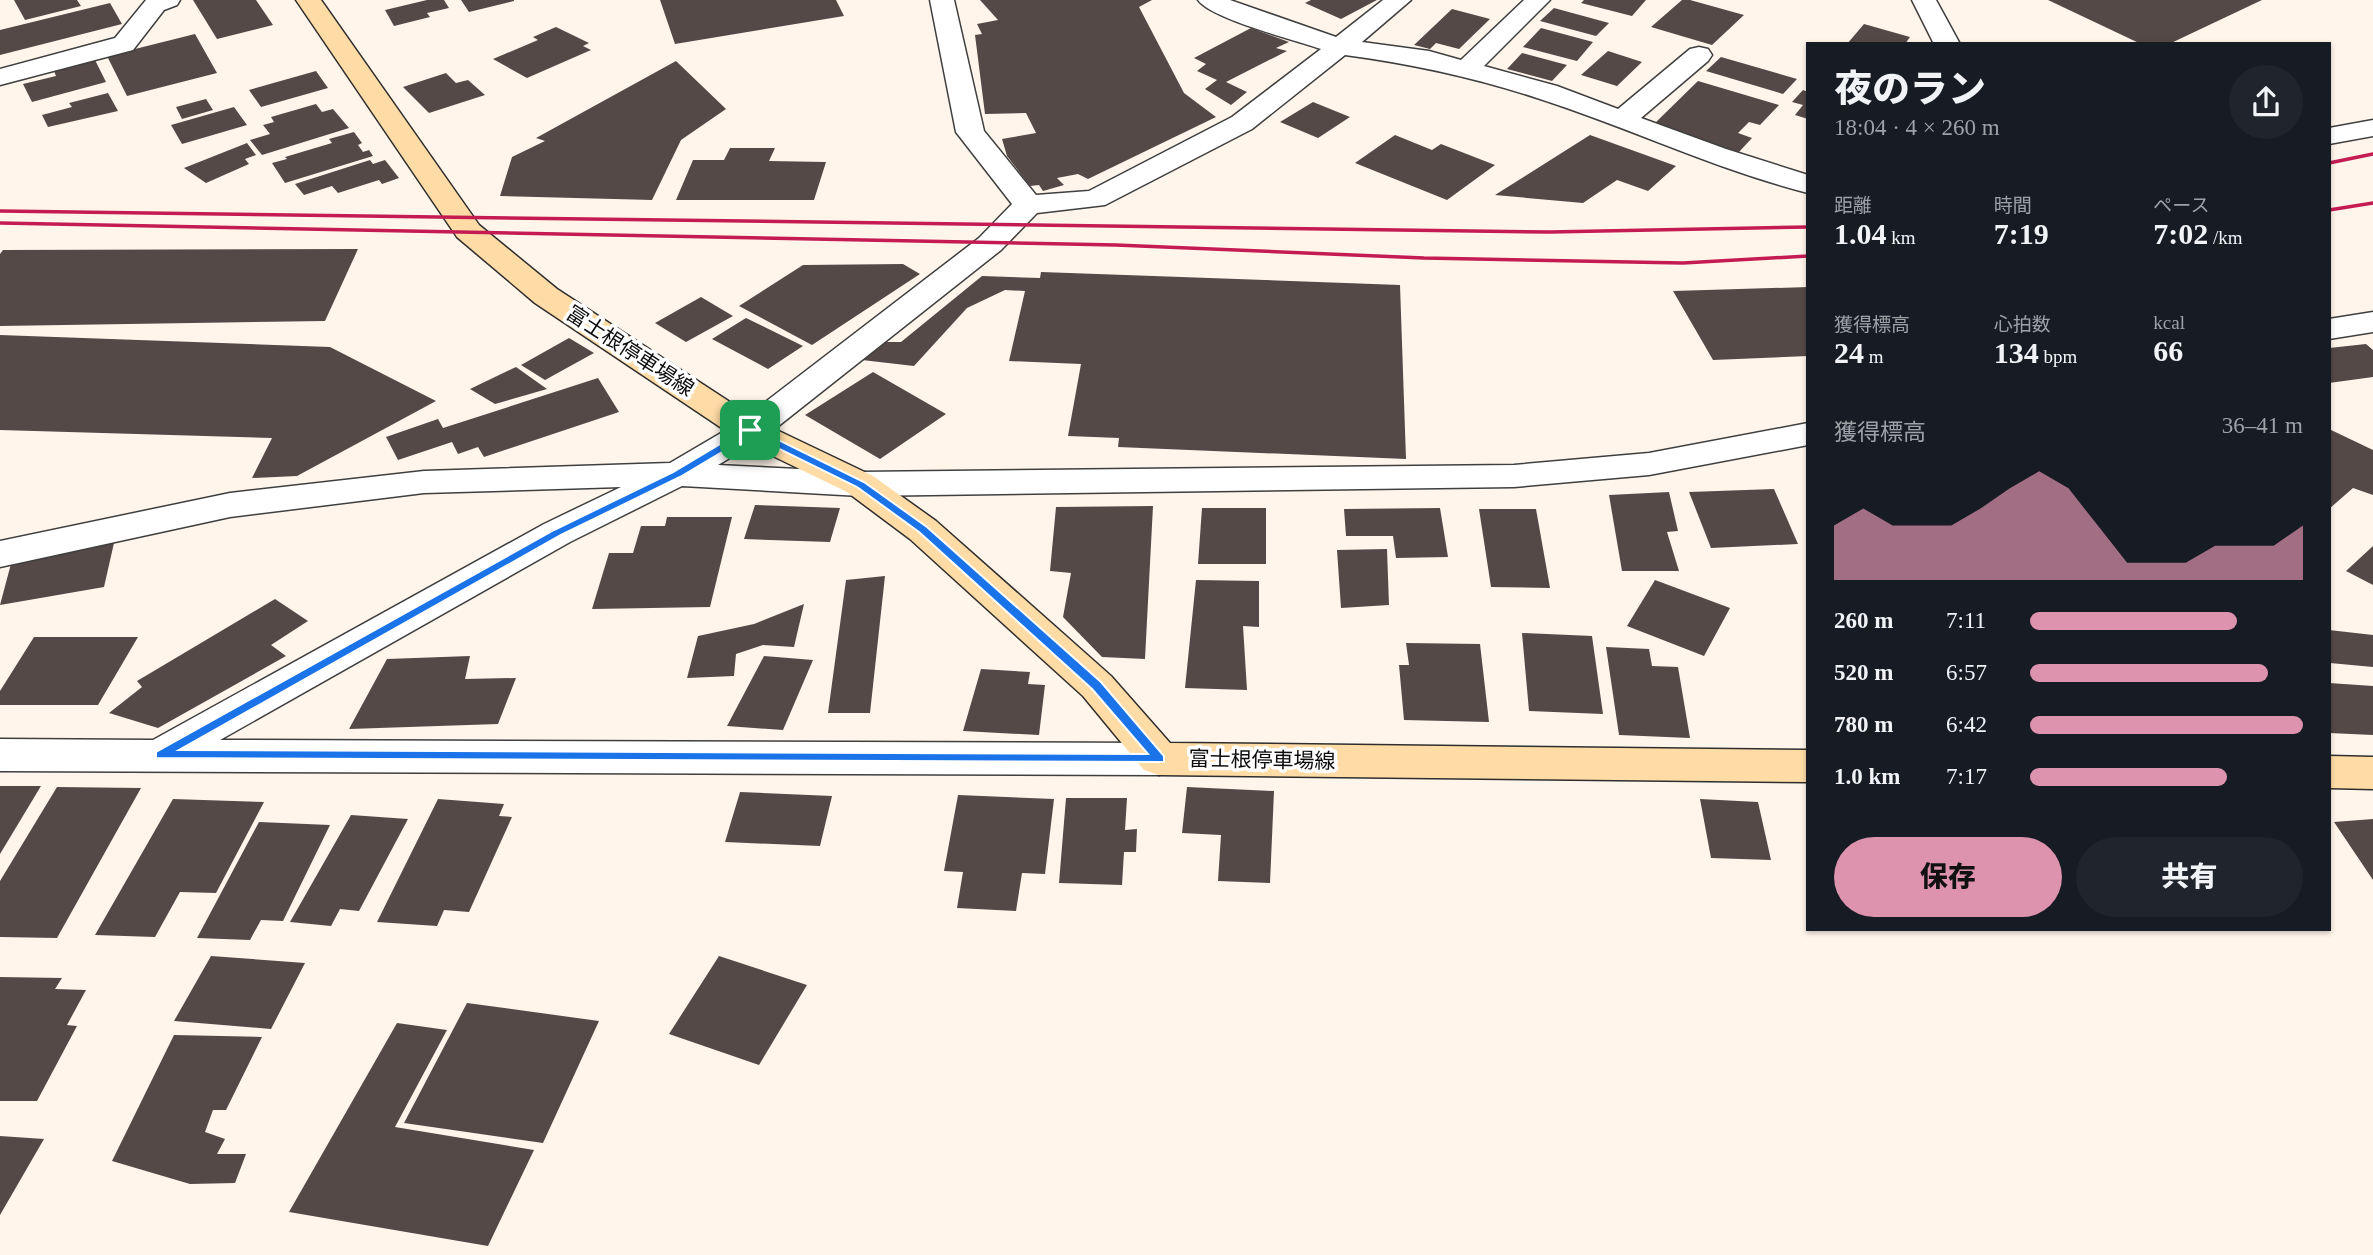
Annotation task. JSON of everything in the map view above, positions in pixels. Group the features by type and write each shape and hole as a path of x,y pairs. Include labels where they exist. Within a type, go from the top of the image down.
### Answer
{"main road":[{"name":"富士根停車場線","path":"308,0 468,232 500,255 546,296 750,430 860,484 923,530 1097,685 1159,759 1806,766"},
{"path":"2331,772 2373,773"}],"street":[{"path":"0,76 124,44 155,5 167,0"},
{"path":"942,0 970,132 1028,205"},
{"path":"1210,0 1237,13 1339,46 1429,59 1546,92 1716,155 1806,183"},
{"path":"160,755 557,533 677,474 750,430 990,244 1028,205 1095,200 1242,123 1399,0"},
{"path":"1465,69 1538,0"},
{"path":"1924,0 1946,42"},
{"path":"1622,120 1699,55"},
{"path":"2331,136 2373,128"},
{"path":"2331,328 2369,324"},
{"path":"0,554 230,505 424,482 677,474 860,484 1514,476 1649,464 1806,434"},
{"path":"0,755 1159,759"}],"building":[{"path":"14,0 77,0 81,6 25,20"},
{"path":"193,0 256,0 273,25 217,39"},
{"path":"427,0 444,0 449,8 427,13 430,17 394,26 385,10"},
{"path":"461,0 514,0 514,1 469,12"},
{"path":"660,0 836,0 844,16 675,44"},
{"path":"980,0 1152,0 1139,7 1184,93 1216,117 1088,179 1078,174 1057,178 1064,185 1043,191 1039,185 1030,186 1007,156 1002,139 1036,133 1026,113 985,114 975,35 982,34 977,24 998,20"},
{"path":"1311,0 1377,0 1341,19 1305,3"},
{"path":"1584,0 1646,0 1632,16 1581,3"},
{"path":"1682,0 1744,15 1712,45 1651,27"},
{"path":"2048,0 2262,0 2173,42 2137,42"},
{"path":"110,3 122,24 0,55 0,30"},
{"path":"1554,8 1609,23 1596,36 1540,21"},
{"path":"1452,9 1490,19 1459,49 1436,43 1430,49 1414,45"},
{"path":"1864,24 1910,37 1906,42 1849,42"},
{"path":"556,27 589,43 583,46 591,50 527,78 493,59 538,40 533,37"},
{"path":"1251,28 1289,42 1276,48 1287,51 1226,82 1247,92 1231,105 1205,89 1217,80 1197,71 1206,64 1194,58"},
{"path":"1541,28 1593,42 1577,61 1523,47"},
{"path":"195,34 217,73 127,96 107,56"},
{"path":"1608,51 1642,62 1617,86 1581,75"},
{"path":"1522,53 1567,65 1552,81 1507,69"},
{"path":"1721,57 1797,79 1783,94 1706,71"},
{"path":"95,60 106,82 32,102 23,84 56,76 54,71"},
{"path":"676,61 726,109 681,140 652,200 500,196 512,157 545,141 536,138"},
{"path":"316,71 328,88 261,107 249,90"},
{"path":"446,73 456,83 468,80 485,95 429,113 403,87"},
{"path":"1698,81 1779,105 1760,125 1749,122 1738,133 1752,138 1739,152 1653,125"},
{"path":"1803,90 1806,91 1806,118 1795,115 1803,105 1792,102"},
{"path":"108,93 118,111 48,127 42,115 72,107 69,103"},
{"path":"206,99 213,110 182,119 176,107"},
{"path":"1313,102 1350,117 1318,138 1280,122"},
{"path":"316,104 322,112 333,109 349,128 262,155 250,140 270,134 263,125 274,122 271,117"},
{"path":"234,107 247,125 182,144 171,125"},
{"path":"354,132 362,143 358,145 363,152 369,150 373,156 285,183 272,163 332,143 329,139"},
{"path":"1395,135 1432,150 1441,144 1495,165 1447,200 1355,163"},
{"path":"1590,135 1676,166 1648,191 1617,180 1583,203 1495,195"},
{"path":"247,143 256,155 245,159 249,164 206,183 184,168"},
{"path":"730,148 775,148 769,161 826,162 814,200 676,200 693,160 724,160"},
{"path":"370,160 373,164 385,160 399,178 382,184 379,180 338,193 332,186 304,195 295,184"},
{"path":"358,249 325,321 0,326 0,254 3,250"},
{"path":"903,264 920,274 812,345 739,306 803,265"},
{"path":"1041,272 1400,285 1406,459 1118,447 1119,438 1068,436 1081,364 1009,361 1025,291 1005,290 967,308 914,366 862,360 886,342 901,342 982,276 1040,278"},
{"path":"1806,287 1806,356 1713,360 1673,291"},
{"path":"701,297 733,316 686,342 655,323"},
{"path":"746,318 803,346 768,369 712,339"},
{"path":"0,335 330,347 436,401 297,476 252,478 272,438 0,430"},
{"path":"569,338 594,353 545,380 521,365"},
{"path":"2366,344 2373,350 2373,377 2331,383 2331,348"},
{"path":"516,367 547,389 495,404 470,389"},
{"path":"873,372 946,414 880,459 805,415"},
{"path":"598,378 619,412 484,457 478,447 458,454 452,442 398,460 386,437 438,419 443,428"},
{"path":"2331,430 2373,450 2373,495 2353,488 2331,507"},
{"path":"1774,489 1798,544 1711,548 1689,492"},
{"path":"1669,492 1678,531 1667,532 1679,571 1622,571 1609,495"},
{"path":"755,505 840,508 830,542 744,539"},
{"path":"1153,506 1145,659 1102,657 1063,617 1071,573 1050,571 1056,507"},
{"path":"1202,508 1266,508 1266,564 1198,564"},
{"path":"1440,508 1448,557 1396,558 1393,536 1346,536 1344,509"},
{"path":"1479,509 1536,509 1550,588 1491,587"},
{"path":"667,517 732,517 710,607 592,609 609,553 633,553 641,526 665,526"},
{"path":"114,543 104,587 0,605 12,560"},
{"path":"2373,546 2373,585 2346,571"},
{"path":"1387,549 1389,605 1341,608 1337,550"},
{"path":"885,576 870,713 828,713 846,580"},
{"path":"1196,580 1259,581 1259,627 1243,626 1247,690 1185,688"},
{"path":"1655,580 1730,608 1704,656 1627,626"},
{"path":"275,599 308,621 271,645 286,656 158,728 109,713 142,687 137,681"},
{"path":"804,604 794,647 763,645 736,654 734,676 687,678 698,636 754,624"},
{"path":"2331,630 2373,635 2373,667 2331,663"},
{"path":"1522,633 1592,636 1603,714 1529,711"},
{"path":"34,637 138,637 98,705 0,705 0,691"},
{"path":"1406,643 1480,644 1489,722 1404,720 1399,665 1409,665"},
{"path":"1606,647 1649,649 1652,666 1678,667 1690,738 1619,735"},
{"path":"470,656 465,679 516,678 498,724 349,729 387,659"},
{"path":"764,656 813,660 783,730 727,726"},
{"path":"981,669 1030,672 1028,684 1045,685 1039,735 963,731"},
{"path":"2331,683 2373,686 2373,735 2331,733"},
{"path":"0,786 41,786 0,854"},
{"path":"57,787 141,788 57,938 0,937 0,881"},
{"path":"1187,787 1274,791 1270,883 1218,881 1221,835 1182,833"},
{"path":"740,792 832,796 820,846 725,842"},
{"path":"958,795 1054,799 1045,874 1022,873 1016,911 957,908 963,872 944,871"},
{"path":"1066,798 1127,798 1125,830 1137,829 1136,852 1124,852 1122,885 1059,883"},
{"path":"173,799 264,802 216,893 180,892 155,937 95,935"},
{"path":"438,799 504,804 499,816 512,817 469,912 444,910 437,926 377,922"},
{"path":"1700,799 1758,802 1771,860 1711,858"},
{"path":"351,815 408,819 359,911 340,909 331,926 290,922"},
{"path":"2373,819 2373,880 2334,822"},
{"path":"259,822 330,825 283,921 261,920 250,940 197,938"},
{"path":"211,956 305,963 271,1029 174,1021"},
{"path":"719,956 807,985 759,1065 669,1034"},
{"path":"0,977 62,978 55,989 86,990 67,1025 77,1026 37,1101 0,1101"},
{"path":"467,1003 599,1021 543,1143 404,1123"},
{"path":"397,1023 447,1030 395,1127 534,1150 488,1246 289,1212"},
{"path":"174,1035 262,1037 226,1110 213,1110 205,1132 225,1139 217,1154 246,1154 235,1183 190,1184 112,1161"},
{"path":"0,1136 44,1139 0,1215"}],"railway":[{"path":"2331,163 2373,154"},
{"path":"2331,210 2373,203"},
{"path":"0,211 1550,232 1806,227"},
{"path":"0,223 1116,245 1424,258 1683,263 1806,256"}],"route":[{"path":"750,430 860,484 923,530 1097,685 1159,759 160,755 557,533 677,474 750,430"}]}
